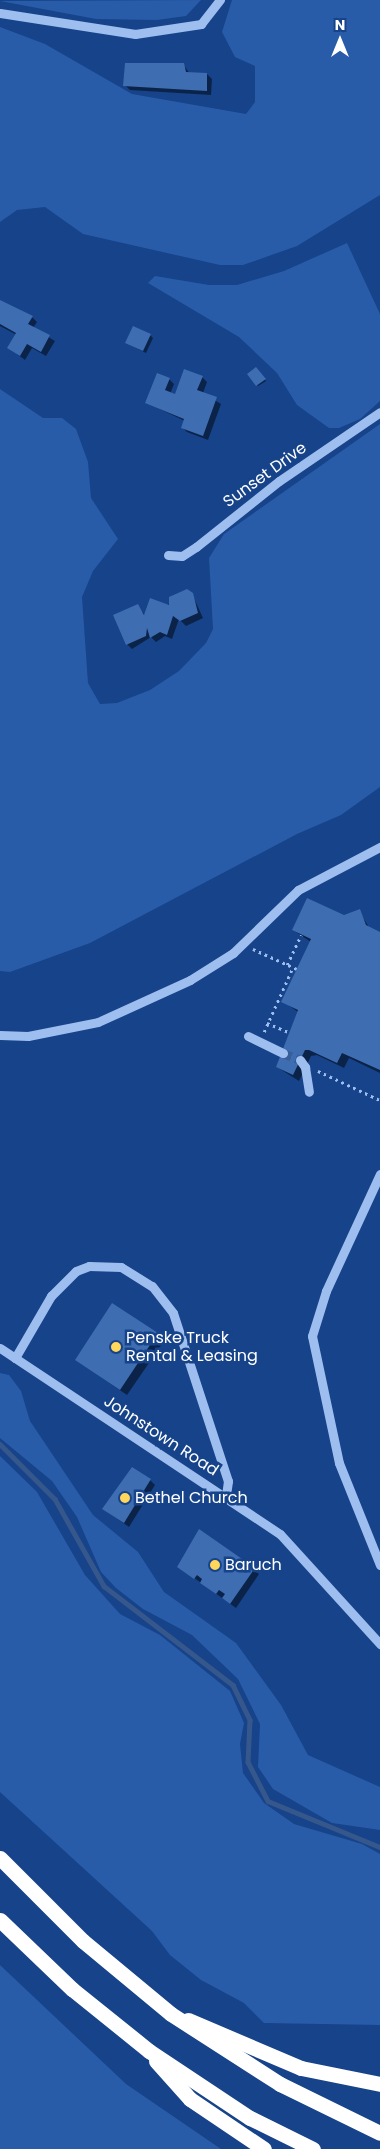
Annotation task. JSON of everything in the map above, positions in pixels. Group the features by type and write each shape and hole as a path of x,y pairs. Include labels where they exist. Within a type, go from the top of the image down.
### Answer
{"highway":[{"path":"0,1858 82,1941 171,2014 280,2084 380,2133"},
{"path":"0,1920 72,1989 149,2051 250,2118 313,2149"},
{"path":"171,2014 301,2068 380,2084"},
{"path":"149,2051 190,2099 264,2149"}],"street":[{"path":"0,13 135,34 201,24 220,0"},
{"name":"Sunset Drive","path":"168,555 182,556 196,547 279,480 380,412"},
{"path":"0,1035 28,1036 98,1022 190,980 232,953 298,890 380,847"},
{"path":"248,1036 283,1052"},
{"path":"300,1060 306,1067 309,1092"},
{"path":"380,1174 326,1291 312,1336 339,1463 380,1565"},
{"path":"15,1358 51,1296 76,1271 89,1266 121,1267 152,1286 173,1313 228,1481 226,1496"},
{"name":"Johnstown Road","path":"0,1348 226,1496 291,1544 380,1644"}],"path":[{"path":"287,965 301,935"},
{"path":"251,948 295,968 264,1032 273,1038"},
{"path":"267,1023 288,1032"},
{"path":"315,1064 319,1072 380,1100"}],"shaded area":[{"path":"201,0 186,16 157,20 96,19 0,1"},
{"path":"232,0 380,0 380,195 297,246 243,265 220,265 83,234 45,207 17,210 0,222 0,27 45,44 132,94 246,114 255,102 255,66 235,57 222,32"},
{"path":"347,243 380,314 380,401 360,419 339,428 329,428 297,405 277,373 239,337 148,283 155,276 209,285 237,285 284,271"},
{"path":"0,389 43,418 62,418 76,429 88,462 91,498 118,539 93,571 82,597 88,683 100,704 117,703 150,690 179,671 206,643 213,629 209,558 224,534 380,424 380,787 341,815 297,834 90,943 10,972 0,971"},
{"path":"0,1373 9,1375 21,1391 30,1421 93,1515 138,1552 164,1592 236,1643 281,1705 308,1755 380,1787 380,1830 332,1823 273,1789 258,1767 260,1724 238,1679 192,1635 143,1609 116,1588 101,1572 77,1517 52,1481 0,1438"},
{"path":"0,1456 37,1492 85,1575 120,1614 160,1635 230,1691 244,1723 240,1744 243,1773 264,1803 294,1824 362,1844 380,1854 380,2025 264,2023 244,2003 201,1980 170,1955 152,1931 0,1792"},
{"path":"0,1965 126,2084 221,2149 0,2149"}],"building":[{"path":"125,63 184,63 186,72 207,73 207,91 123,86"},
{"path":"0,300 33,316 28,324 50,335 41,352 27,344 20,356 7,348 16,333 0,324"},
{"path":"133,326 151,334 143,351 125,343"},
{"path":"256,367 266,379 256,386 247,374"},
{"path":"184,369 203,376 197,390 217,397 203,436 181,428 184,419 145,403 157,373 170,378 165,390 175,394"},
{"path":"187,589 193,593 198,613 180,621 173,616 167,635 160,632 150,638 147,628 146,636 126,645 113,615 138,604 144,615 150,598 169,605 169,597"},
{"path":"307,898 344,915 360,909 366,925 380,932 380,1070 342,1053 337,1063 309,1050 305,1050 293,1075 276,1067 298,1010 281,1002 311,939 292,930"},
{"name":"Penske Truck Rental & Leasing","path":"112,1303 158,1333 120,1390 75,1360"},
{"name":"Bethel Church","path":"132,1467 151,1479 124,1523 102,1509"},
{"name":"Baruch","path":"199,1529 255,1568 230,1604 222,1598 225,1594 219,1590 216,1594 200,1583 202,1579 197,1575 194,1579 177,1567"}],"waterway":[{"path":"0,1444 55,1499 104,1586 233,1685 250,1720 248,1762 268,1801 380,1847"}],"tunnel":[{"path":"283,1053 300,1060"}],"place":[{"name":"Penske Truck Rental & Leasing","path":"116,1347"},
{"name":"Bethel Church","path":"125,1498"},
{"name":"Baruch","path":"215,1565"}]}
